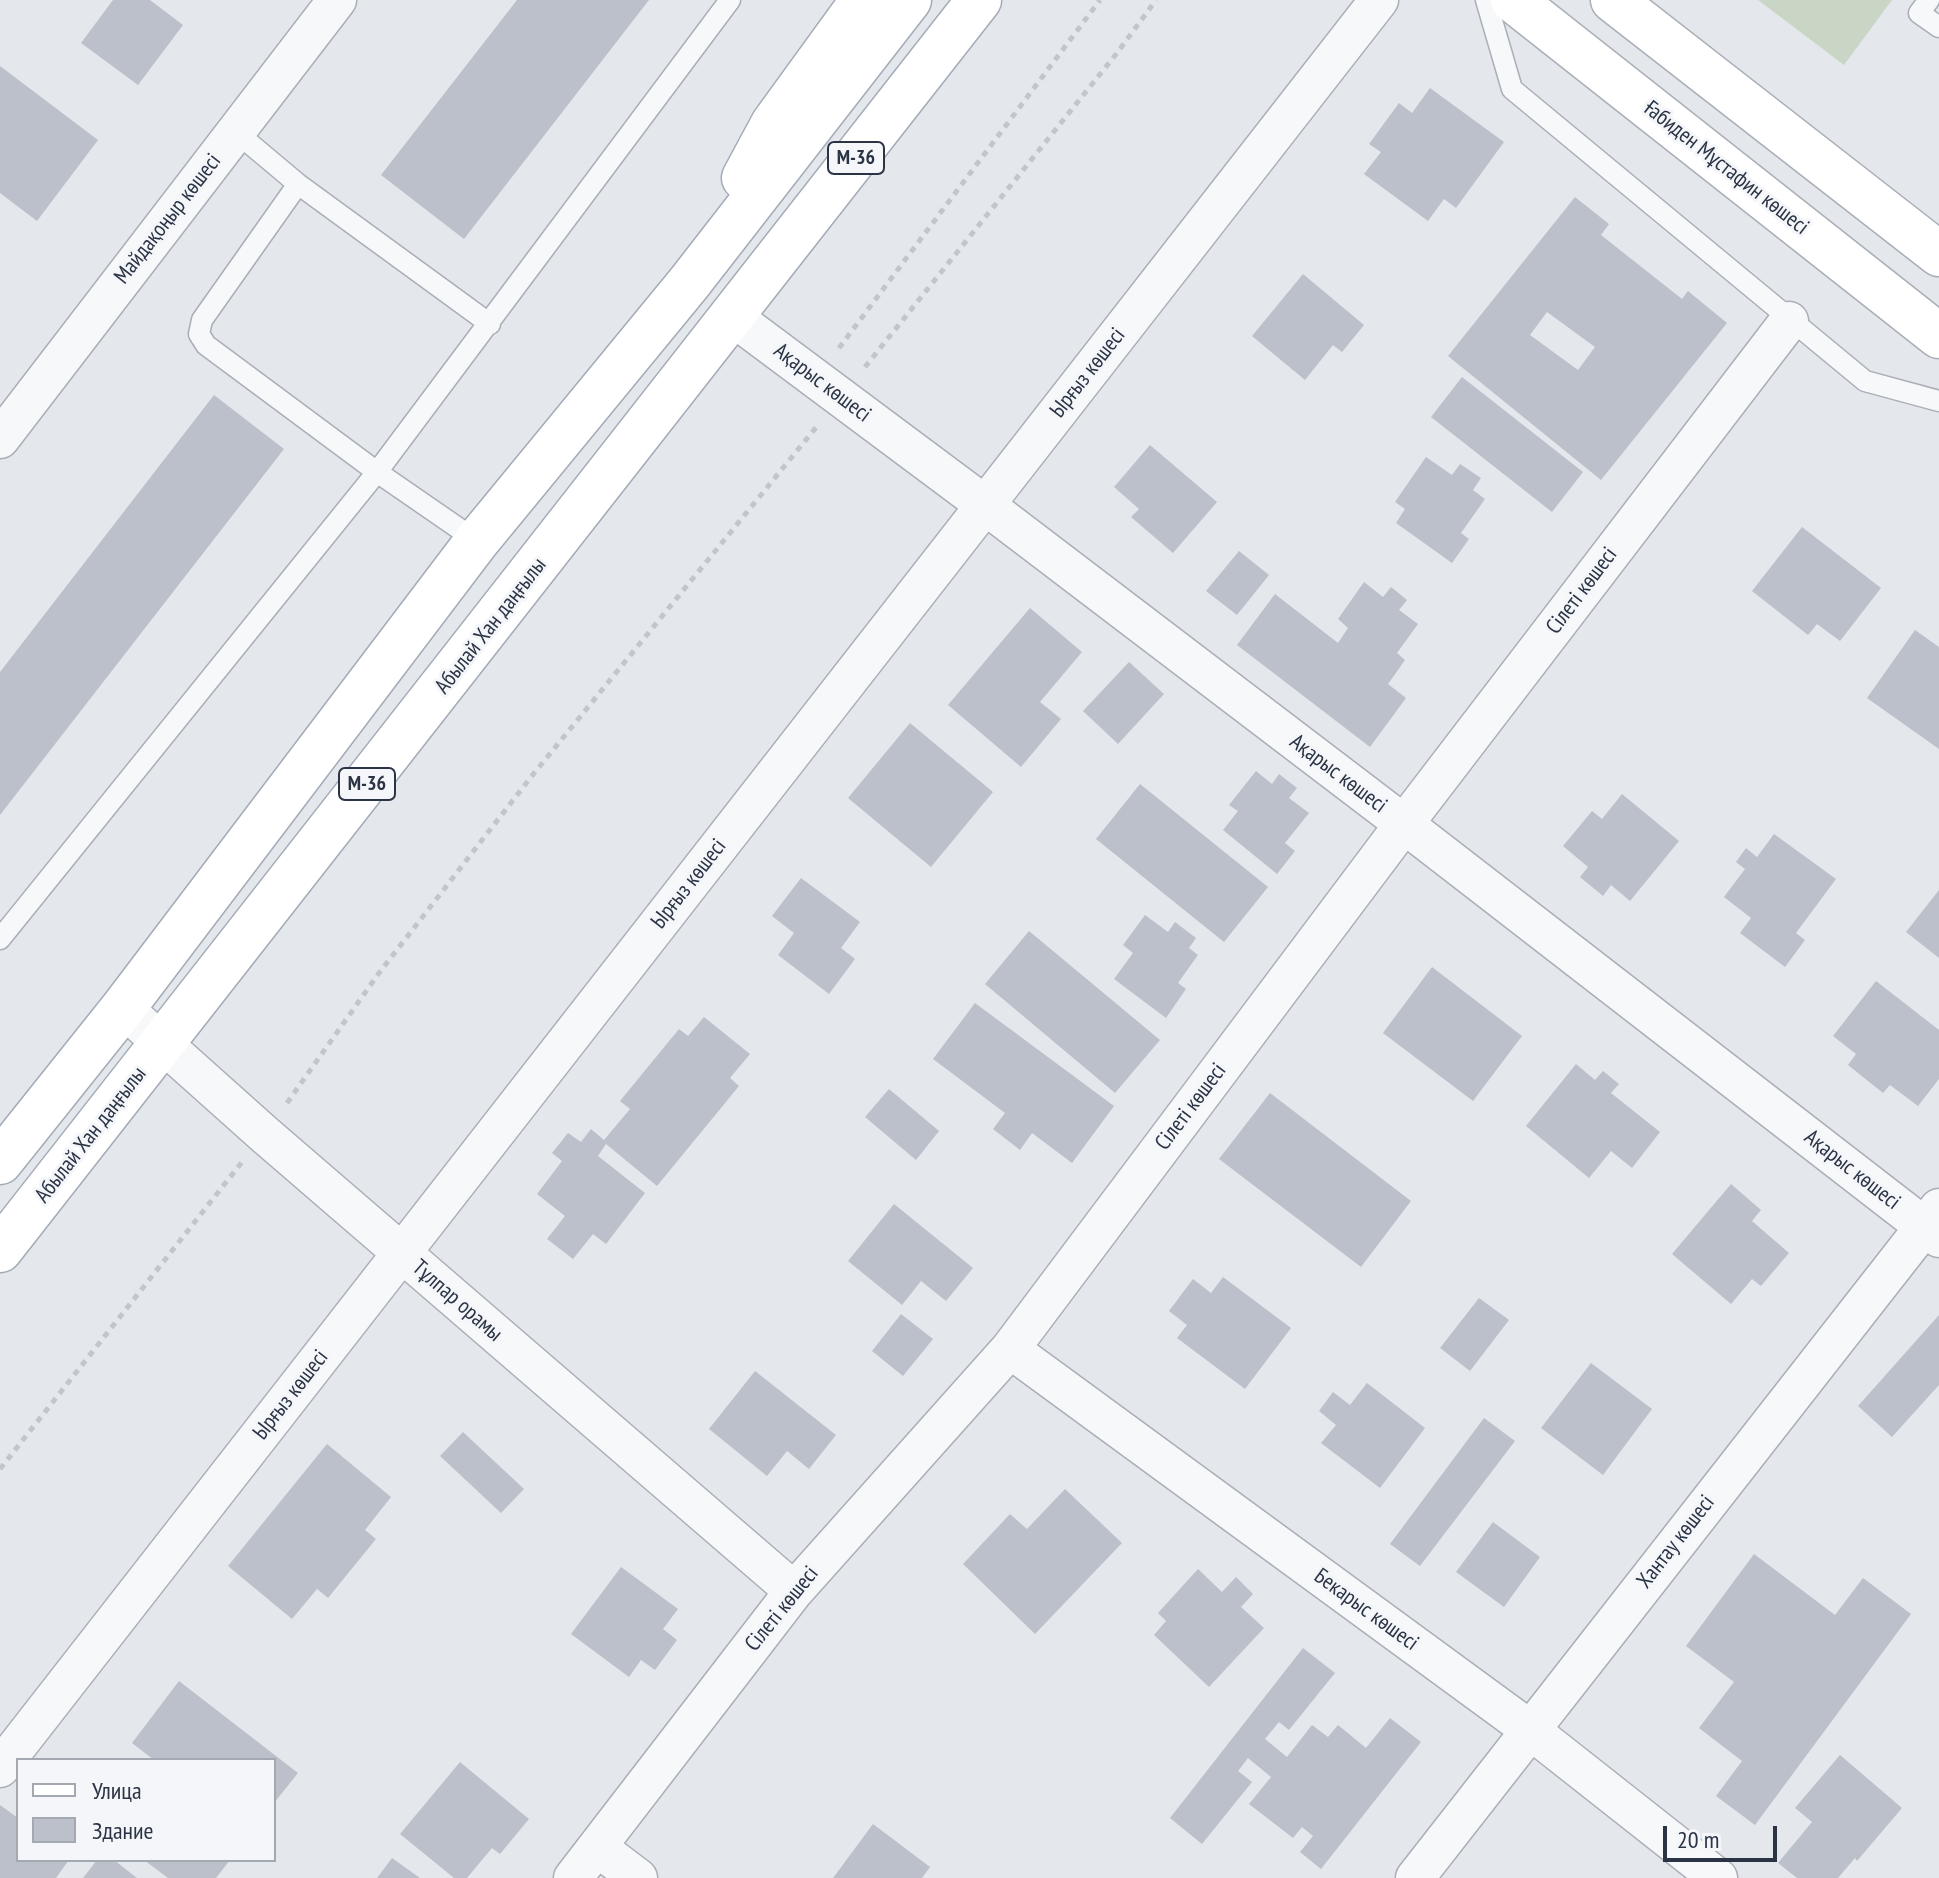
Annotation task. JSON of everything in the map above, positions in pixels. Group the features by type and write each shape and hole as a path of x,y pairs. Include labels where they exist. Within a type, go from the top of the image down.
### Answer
{"main road":[{"path":"689,283 773,124 863,0"},
{"name":"M-36","path":"0,1162 123,1008 477,541 689,283 909,0"},
{"name":"Абылай Хан даңғылы","path":"0,1250 979,0"},
{"name":"Ғабиден Мұстафин көшесі","path":"1513,0 1939,336"},
{"path":"1613,0 1930,241"}],"street":[{"name":"Майдақоңыр көшесі","path":"0,439 337,0"},
{"name":"Ырғыз көшесі","path":"0,1768 1379,0"},
{"name":"Ақарыс көшесі","path":"733,317 1934,1224"},
{"name":"Сілеті көшесі","path":"573,1878 794,1591 1010,1349 1404,824 1789,321"},
{"name":"Тұлпар орамы","path":"123,1008 264,1134 794,1591"},
{"name":"Хантау көшесі","path":"1415,1878 1529,1729 1934,1224"},
{"name":"Бекарыс көшесі","path":"1010,1349 1529,1729 1718,1878"},
{"path":"597,1847 638,1878"}],"lane":[{"path":"0,939 377,472 730,0"},
{"path":"1486,0 1512,89 1865,381 1939,401"},
{"path":"1929,0 1919,13 1939,27"},
{"path":"236,132 298,184 490,324"},
{"path":"298,184 202,320 199,334 206,345 377,472 477,541"}],"path":[{"path":"0,1469 264,1134 379,973 828,388 1100,0"},
{"path":"828,388 1117,53 1156,0"}],"green space":[{"path":"1758,0 1892,0 1844,65"}],"building":[{"path":"113,0 150,0 183,25 138,85 81,43"},
{"path":"517,0 649,0 464,239 381,175"},
{"path":"0,66 98,140 37,221 0,193"},
{"path":"1430,88 1504,142 1456,208 1444,199 1428,221 1364,174 1381,152 1369,144 1399,103 1412,113"},
{"path":"1575,197 1609,224 1601,235 1682,299 1688,291 1727,323 1601,480 1448,356","holes":["1547,312 1595,347 1578,370 1530,335"]},
{"path":"1303,274 1364,325 1342,352 1333,345 1305,380 1252,336"},
{"path":"1462,377 1583,472 1552,512 1431,417"},
{"path":"214,395 284,449 0,815 0,672"},
{"path":"1150,445 1217,502 1173,553 1131,517 1139,509 1114,487"},
{"path":"1426,457 1452,475 1460,464 1481,478 1473,490 1485,499 1461,533 1469,539 1452,563 1396,523 1405,509 1395,502"},
{"path":"1802,527 1881,588 1840,641 1817,624 1808,635 1752,591"},
{"path":"1239,551 1269,575 1237,615 1206,591"},
{"path":"1364,582 1383,597 1391,587 1407,600 1399,610 1418,624 1397,653 1405,660 1388,684 1406,698 1370,747 1237,645 1275,594 1338,643 1348,628 1338,619"},
{"path":"1030,608 1082,652 1040,702 1061,719 1021,767 948,705"},
{"path":"1915,630 1939,647 1939,749 1867,698"},
{"path":"1129,662 1164,694 1118,744 1083,711"},
{"path":"910,723 993,792 931,867 848,798"},
{"path":"1256,771 1272,784 1279,774 1297,788 1289,798 1309,813 1285,843 1295,851 1277,874 1223,830 1238,811 1229,805"},
{"path":"1140,784 1268,887 1224,942 1096,839"},
{"path":"1622,794 1679,841 1630,901 1611,885 1603,896 1580,877 1588,867 1563,846 1592,811 1602,819"},
{"path":"1774,834 1836,879 1796,933 1805,940 1785,967 1740,933 1751,918 1724,897 1745,869 1736,862 1746,848 1757,857"},
{"path":"801,878 860,922 841,948 855,959 829,994 778,955 794,933 772,916"},
{"path":"1939,890 1939,958 1906,932"},
{"path":"1145,915 1168,932 1175,922 1196,938 1189,948 1198,955 1178,983 1186,989 1166,1018 1114,979 1133,953 1123,945"},
{"path":"1029,931 1160,1040 1115,1093 985,984"},
{"path":"1432,967 1522,1036 1473,1101 1383,1033"},
{"path":"1876,981 1939,1030 1939,1079 1918,1106 1890,1085 1883,1093 1848,1065 1856,1054 1833,1036"},
{"path":"975,1003 1114,1106 1072,1163 1032,1133 1020,1150 993,1129 1005,1113 933,1059"},
{"path":"704,1017 750,1054 730,1078 739,1086 657,1186 606,1144 598,1156 645,1193 606,1244 593,1234 573,1259 547,1239 565,1216 537,1194 562,1161 552,1153 568,1133 581,1142 591,1129 604,1140 630,1109 620,1101 679,1029 688,1036"},
{"path":"1576,1064 1595,1080 1603,1071 1619,1084 1611,1093 1660,1132 1632,1168 1611,1151 1589,1178 1526,1126"},
{"path":"889,1089 939,1131 916,1160 865,1117"},
{"path":"1270,1093 1411,1201 1361,1267 1219,1159"},
{"path":"1731,1184 1761,1210 1752,1221 1789,1253 1761,1286 1752,1279 1731,1304 1672,1254"},
{"path":"894,1204 973,1268 946,1301 921,1281 902,1305 848,1261"},
{"path":"1223,1277 1291,1328 1245,1389 1177,1338 1187,1325 1169,1311 1193,1279 1211,1293"},
{"path":"1479,1298 1509,1320 1470,1371 1440,1348"},
{"path":"901,1314 933,1339 903,1376 872,1351"},
{"path":"1939,1315 1939,1385 1892,1437 1858,1406"},
{"path":"1591,1363 1652,1409 1603,1475 1541,1428"},
{"path":"755,1371 836,1435 809,1469 787,1451 767,1476 709,1429"},
{"path":"1367,1383 1425,1428 1380,1488 1321,1443 1336,1425 1319,1411 1333,1392 1350,1405"},
{"path":"1484,1418 1515,1441 1420,1566 1390,1544"},
{"path":"463,1432 524,1489 501,1513 440,1456"},
{"path":"327,1444 391,1497 365,1530 376,1539 328,1598 317,1589 292,1619 228,1566"},
{"path":"1065,1489 1122,1543 1035,1634 963,1564 1010,1514 1027,1529"},
{"path":"1493,1522 1540,1557 1504,1607 1456,1572"},
{"path":"1754,1554 1835,1615 1863,1578 1911,1614 1755,1825 1716,1796 1742,1761 1699,1728 1734,1682 1686,1646"},
{"path":"621,1567 678,1609 663,1629 677,1640 655,1670 641,1660 629,1677 571,1634"},
{"path":"1198,1569 1222,1592 1236,1577 1253,1594 1241,1607 1264,1628 1209,1687 1154,1635 1166,1621 1158,1613"},
{"path":"1303,1648 1335,1673 1289,1730 1279,1722 1265,1739 1287,1757 1312,1725 1328,1737 1338,1725 1366,1748 1390,1718 1421,1742 1321,1869 1300,1852 1313,1836 1302,1827 1293,1838 1249,1804 1271,1777 1248,1758 1238,1771 1252,1782 1202,1844 1170,1818"},
{"path":"179,1681 298,1773 276,1800 276,1758 151,1758 132,1743"},
{"path":"1840,1755 1902,1808 1857,1861 1855,1858 1838,1878 1797,1878 1778,1863 1812,1822 1795,1808"},
{"path":"460,1762 529,1819 500,1854 492,1848 467,1878 454,1878 400,1834"},
{"path":"0,1805 16,1817 16,1862 68,1862 56,1878 0,1878"},
{"path":"873,1824 930,1867 922,1878 833,1878"},
{"path":"392,1858 420,1878 377,1878"},
{"path":"95,1862 117,1862 137,1878 83,1878"},
{"path":"147,1862 228,1862 216,1878 168,1878"}]}
